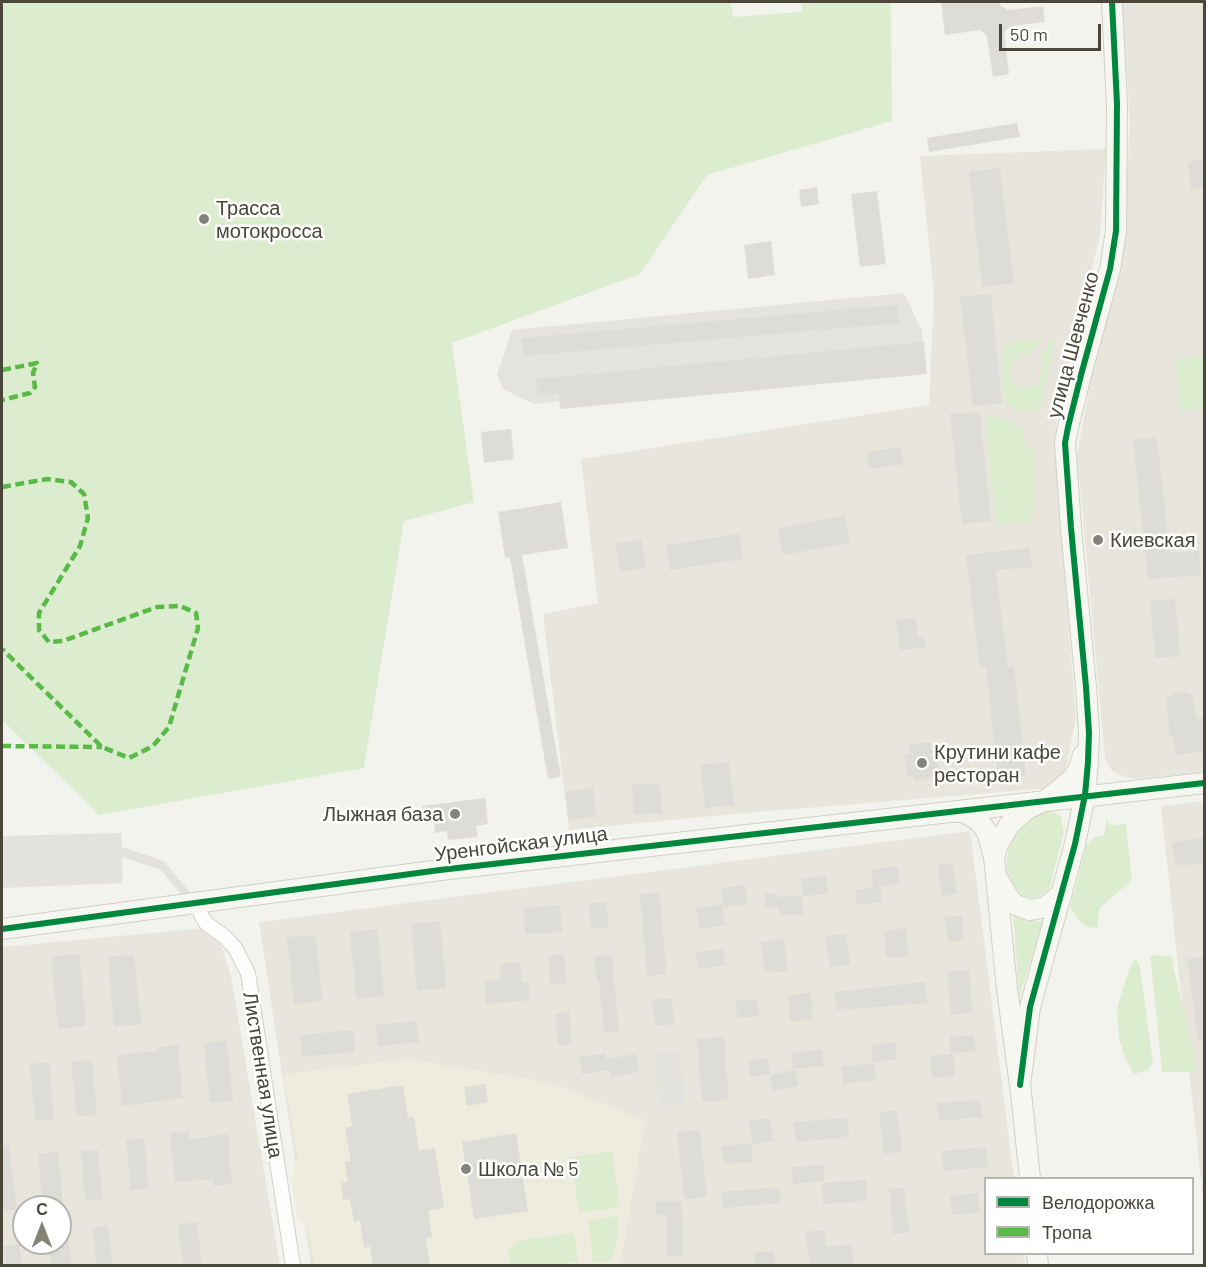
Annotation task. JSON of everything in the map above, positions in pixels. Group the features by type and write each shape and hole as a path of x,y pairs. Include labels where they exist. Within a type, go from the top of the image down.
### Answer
{"street":[{"name":"улица Шевченко","path":"1089,733 1065,443 1080,375 1110,269 1116,231 1118,113 1112,2"},
{"path":"1020,1085 1030,1007 1075,844 1085,795 1089,733"},
{"path":"1030,1177 994,862 997,846 1009,825 1027,809 1046,800 1066,785 1078,771 1089,733"},
{"name":"Уренгойская улица","path":"2,929 440,870 1204,783"},
{"path":"1046,800 1063,803 1071,813 1075,825 1075,844"},
{"path":"944,811 963,812 976,819 988,835 998,881 1003,891 1016,905 1030,910 1046,907 1062,893"},
{"name":"Лиственная улица","path":"198,902 206,924 236,948 248,973 293,1266"}],"shaded area":[{"path":"1122,2 1204,2 1204,772 1136,779 1123,777 1111,770 1105,757 1077,455 1092,372 1114,290 1124,235 1130,122"},
{"path":"1106,149 1100,235 1057,417 1054,442 1076,717 1066,769 1049,788 569,830 543,614 598,603 581,459 929,405 934,293 920,156"},
{"path":"904,293 922,331 924,366 533,404 503,389 497,374 512,330"},
{"path":"1204,801 1204,1209 1161,806"},
{"path":"970,831 1014,1177 984,1177 984,1255 1023,1255 1025,1265 311,1265 259,922"},
{"path":"121,833 122,847 164,861 198,902 189,904 161,870 122,857 123,883 2,888 2,836"},
{"path":"215,927 231,976 280,1265 2,1266 2,947"},
{"path":"680,1050 684,1104 659,1106 655,1052"},
{"name":"Школа № 5","path":"410,1059 550,1083 645,1120 620,1265 315,1265 309,1233 297,1217 291,1179 298,1160 283,1074"}],"green space":[{"name":"Трасса мотокросса","path":"2,2 731,2 733,17 802,12 801,2 891,2 892,121 707,175 640,274 452,343 474,502 404,521 364,768 99,815 2,720"},
{"path":"1055,337 1042,402 1037,410 1013,409 1005,400 1001,359 1003,346 1020,340 1042,338 1032,353 1019,354 1014,361 1010,377 1020,388 1034,386 1044,367 1039,357"},
{"path":"1204,355 1204,408 1181,411 1175,359"},
{"path":"985,415 998,417 1023,428 1023,443 1035,451 1032,522 996,523"},
{"path":"1038,811 1051,811 1061,816 1064,832 1049,890 1036,898 1024,897 1008,879 1006,860 1011,842 1023,823"},
{"path":"1107,817 1109,825 1126,824 1132,880 1100,908 1097,928 1087,927 1079,921 1070,907 1087,844 1095,837 1104,835"},
{"path":"1013,913 1026,919 1043,922 1019,997"},
{"path":"1150,955 1171,956 1198,1072 1162,1072"},
{"path":"1136,958 1140,967 1153,1063 1148,1070 1134,1074 1126,1060 1119,1039 1117,1009 1130,966"},
{"path":"612,1151 620,1207 579,1213 571,1157"},
{"path":"618,1216 613,1260 593,1263 588,1221"},
{"path":"574,1233 578,1261 554,1266 511,1265 509,1261 508,1251 517,1241"}],"building":[{"path":"941,2 1000,2 1000,5 1008,10 1043,6 1045,22 1010,26 1004,33 1009,74 993,77 987,36 980,30 945,35"},
{"path":"1017,123 1020,137 929,152 927,138"},
{"path":"1204,159 1204,187 1191,189 1188,162"},
{"path":"1000,168 1014,283 982,287 969,172"},
{"path":"817,187 819,204 801,207 799,190"},
{"path":"877,191 886,264 860,267 851,194"},
{"path":"771,241 775,275 748,279 744,245"},
{"path":"991,294 1002,403 973,406 960,297"},
{"path":"898,305 899,323 524,356 522,338"},
{"path":"924,342 927,374 560,409 559,393 538,395 536,379"},
{"path":"980,412 991,521 962,524 950,414"},
{"path":"511,429 514,459 484,463 481,432"},
{"path":"1157,437 1170,553 1199,551 1201,575 1148,579 1133,440"},
{"path":"901,447 904,464 869,469 867,452"},
{"path":"561,502 568,548 522,555 561,777 548,779 510,557 505,558 498,512"},
{"path":"845,516 850,543 783,555 778,528"},
{"path":"739,534 743,559 670,570 666,545"},
{"path":"641,540 646,567 620,572 615,544"},
{"path":"1030,548 1032,567 996,570 1008,667 1014,667 1026,775 998,778 986,667 980,668 966,555"},
{"path":"1175,599 1180,656 1155,658 1150,601"},
{"path":"916,618 918,637 924,636 926,647 900,650 896,620"},
{"path":"1182,691 1193,695 1196,719 1204,718 1204,751 1175,755 1173,737 1170,737 1166,699"},
{"name":"Крутини кафе ресторан","path":"930,742 931,750 936,749 940,770 933,772 934,778 914,781 913,775 907,776 904,755 910,754 909,745"},
{"path":"729,762 734,805 705,808 700,765"},
{"path":"660,783 662,813 634,815 632,785"},
{"path":"593,788 596,817 569,820 565,792"},
{"name":"Лыжная база","path":"485,798 488,824 476,826 478,837 448,840 447,831 435,833 434,823 425,824 422,806"},
{"path":"1204,838 1204,863 1175,866 1172,842"},
{"path":"953,863 957,894 942,896 938,865"},
{"path":"898,866 900,883 873,888 871,870"},
{"path":"826,876 828,894 803,896 801,878"},
{"path":"745,885 747,904 723,907 721,888"},
{"path":"880,887 882,902 857,905 855,890"},
{"path":"659,893 667,974 647,976 640,894"},
{"path":"765,894 777,894 777,897 802,896 803,914 779,915 778,908 765,908"},
{"path":"606,902 609,927 591,929 589,903"},
{"path":"722,904 725,925 699,929 696,908"},
{"path":"560,905 562,932 525,934 523,908"},
{"path":"962,916 964,940 948,942 945,917"},
{"path":"440,921 446,988 417,991 411,924"},
{"path":"906,928 909,956 886,958 884,931"},
{"path":"378,929 384,996 356,999 350,932"},
{"path":"846,934 850,964 830,967 825,936"},
{"path":"316,935 322,1001 294,1004 287,937"},
{"path":"784,939 787,971 765,973 761,942"},
{"path":"723,949 725,965 698,969 696,952"},
{"path":"79,954 86,1026 58,1029 51,957"},
{"path":"564,954 567,983 551,985 548,956"},
{"path":"612,954 619,1031 604,1032 594,957"},
{"path":"134,955 141,1024 114,1027 108,957"},
{"path":"1204,957 1204,1039 1198,1040 1187,959"},
{"path":"520,962 522,982 528,982 530,1000 486,1004 484,981 501,980 500,964"},
{"path":"969,970 973,1013 951,1015 947,972"},
{"path":"925,982 927,1003 837,1010 835,992"},
{"path":"811,993 813,1020 790,1021 788,995"},
{"path":"672,998 674,1024 655,1026 652,1000"},
{"path":"758,999 759,1016 737,1018 736,1001"},
{"path":"569,1012 572,1044 558,1046 555,1014"},
{"path":"416,1021 419,1042 378,1046 376,1025"},
{"path":"353,1030 355,1052 302,1057 300,1035"},
{"path":"974,1035 975,1051 951,1053 950,1037"},
{"path":"724,1037 729,1100 702,1102 697,1039"},
{"path":"227,1040 233,1101 210,1103 204,1043"},
{"path":"895,1042 897,1059 873,1062 871,1045"},
{"path":"178,1045 183,1098 122,1106 117,1055 159,1051 158,1047"},
{"path":"822,1049 824,1066 793,1069 791,1053"},
{"path":"606,1053 606,1059 636,1054 639,1072 611,1077 610,1070 582,1074 579,1057"},
{"path":"953,1054 955,1076 932,1078 930,1056"},
{"path":"768,1058 771,1074 750,1077 748,1061"},
{"path":"92,1060 97,1115 77,1116 71,1062"},
{"path":"49,1062 54,1119 35,1121 30,1064"},
{"path":"874,1063 876,1080 843,1084 841,1067"},
{"path":"795,1070 798,1086 773,1091 770,1075"},
{"path":"485,1084 488,1102 467,1106 464,1087"},
{"path":"403,1085 408,1118 414,1117 419,1150 435,1148 444,1208 428,1211 432,1237 426,1238 430,1266 373,1266 370,1246 364,1248 360,1221 354,1222 350,1199 343,1200 341,1183 348,1182 345,1162 351,1161 345,1128 352,1126 347,1094"},
{"path":"980,1100 982,1117 938,1121 937,1103"},
{"path":"897,1110 902,1151 884,1154 879,1113"},
{"path":"770,1118 773,1141 752,1144 749,1121"},
{"path":"847,1118 849,1137 796,1142 794,1122"},
{"path":"700,1130 707,1197 684,1199 677,1132"},
{"path":"189,1132 190,1139 228,1134 232,1184 214,1186 213,1179 175,1182 170,1133"},
{"path":"516,1133 528,1211 474,1219 462,1142"},
{"path":"144,1138 149,1188 131,1190 126,1140"},
{"path":"751,1143 753,1162 724,1164 722,1146"},
{"path":"2,1145 9,1145 15,1195 12,1195 12,1210 2,1211"},
{"path":"986,1147 988,1167 944,1171 942,1151"},
{"path":"98,1150 103,1199 85,1201 81,1151"},
{"path":"58,1152 62,1195 42,1195 38,1154"},
{"path":"823,1165 824,1181 793,1184 792,1167"},
{"path":"866,1180 867,1201 823,1204 822,1183"},
{"path":"779,1187 781,1203 723,1208 721,1192"},
{"path":"904,1188 909,1232 893,1234 889,1189"},
{"path":"978,1193 980,1213 952,1215 950,1196"},
{"path":"656,1201 682,1201 683,1256 667,1257 666,1215 656,1215"},
{"path":"197,1222 202,1266 183,1266 178,1225"},
{"path":"108,1225 113,1266 97,1266 92,1228"},
{"path":"824,1230 826,1247 851,1244 853,1263 810,1266 806,1232"},
{"path":"12,1245 12,1255 20,1255 22,1266 6,1266 3,1246"},
{"path":"774,1251 776,1266 756,1266 754,1253"},
{"path":"51,1255 71,1255 72,1266 52,1266"}],"marked path":[{"path":"2,370 37,363 33,373 35,387 30,393 2,400"},
{"path":"2,487 47,479 71,482 84,494 88,518 80,546 39,613 39,630 49,642 63,641 157,607 180,606 196,613 198,628 169,727 153,746 129,758 102,747 2,649"},
{"path":"2,746 102,747"}],"cycle path":[{"path":"1020,1085 1030,1007 1075,844 1085,795 1088,762 1086,687 1065,443 1110,269 1116,231 1117,104 1112,2"},
{"path":"2,929 440,870 1204,783"}],"place":[{"name":"Трасса мотокросса","path":"204,219"},
{"name":"Киевская","path":"1098,540"},
{"name":"Крутини кафе ресторан","path":"922,763"},
{"name":"Лыжная база","path":"455,814"},
{"name":"Школа № 5","path":"466,1169"}]}
